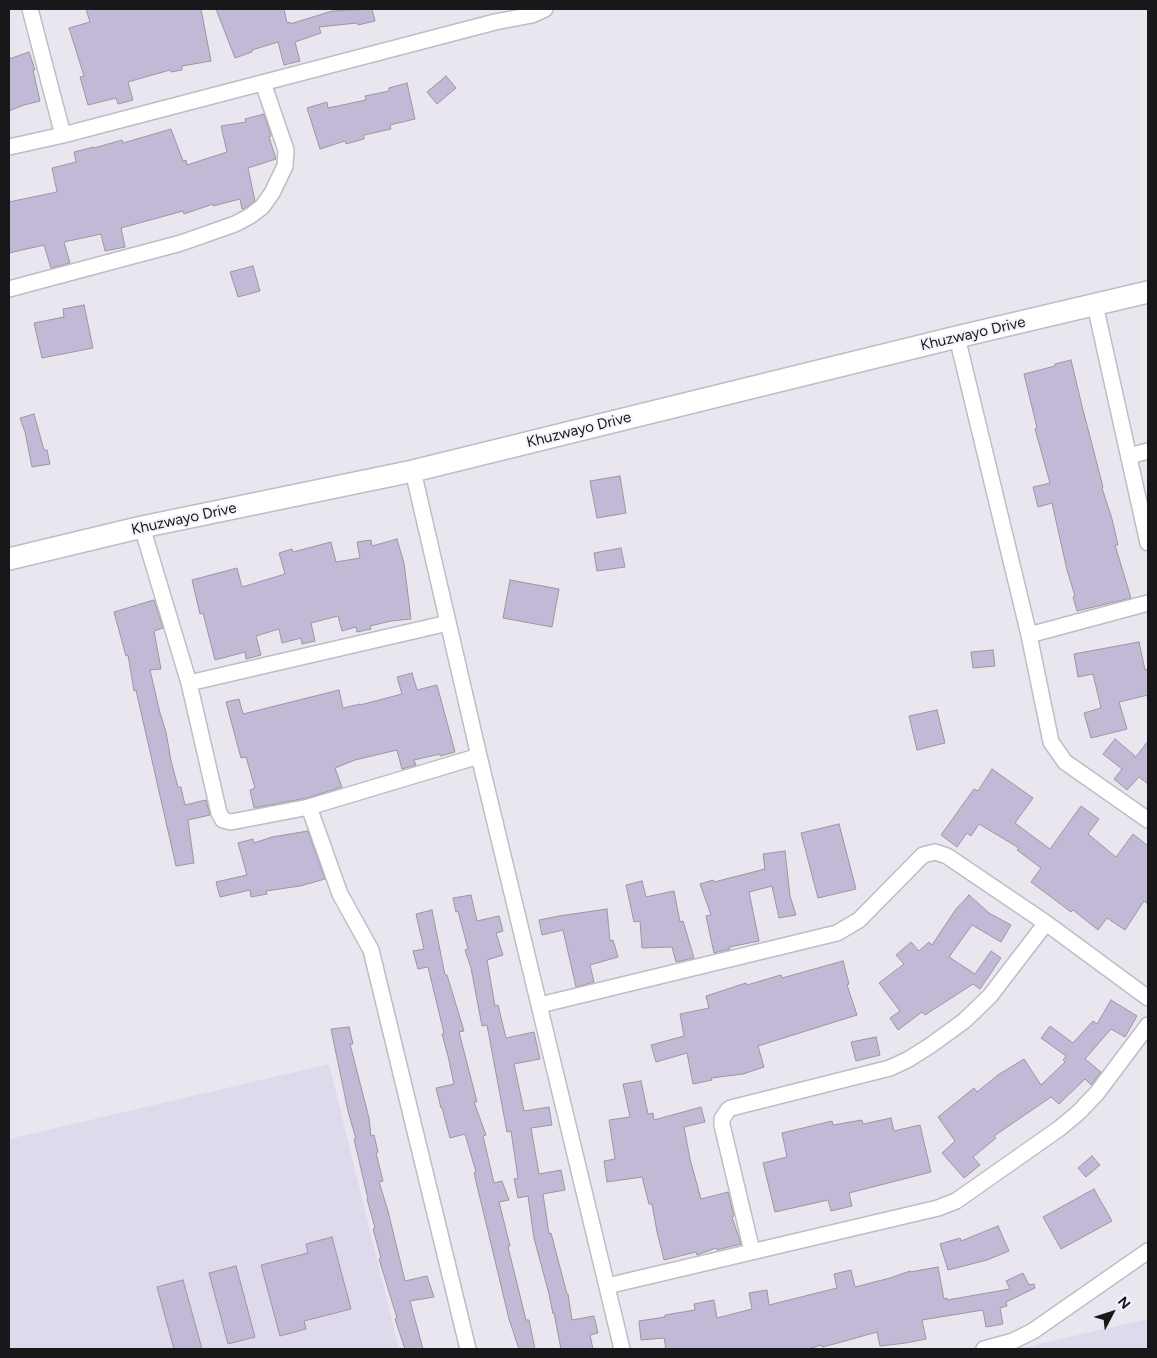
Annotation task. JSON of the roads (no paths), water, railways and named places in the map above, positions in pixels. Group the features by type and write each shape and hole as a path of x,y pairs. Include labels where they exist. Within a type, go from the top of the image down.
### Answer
{"street":[{"path":"30,9 63,134"},
{"path":"9,147 495,22 532,15 545,9"},
{"path":"9,289 181,243 234,224 262,206 272,193 285,166 286,150 263,83"},
{"name":"Khuzwayo Drive","path":"9,559 142,527 413,471 1148,292"},
{"path":"1095,305 1148,543"},
{"path":"958,337 1030,635 1052,742 1065,762 1148,820"},
{"path":"1129,456 1148,452"},
{"path":"413,471 479,756 622,1349"},
{"path":"142,527 189,684 221,818 231,822 309,807 479,756"},
{"path":"1030,635 1148,603"},
{"path":"189,684 448,623"},
{"path":"309,807 340,894 371,950 468,1349"},
{"path":"540,1005 838,933 859,920 923,854 935,852 947,856 1046,923 1148,998"},
{"path":"752,1251 722,1124 722,1119 728,1110 890,1068 908,1059 964,1021 990,996 1046,923"},
{"path":"607,1286 938,1208 956,1201 1080,1112 1097,1093 1148,1025"},
{"path":"984,1349 1013,1342 1033,1331 1148,1251"}]}
